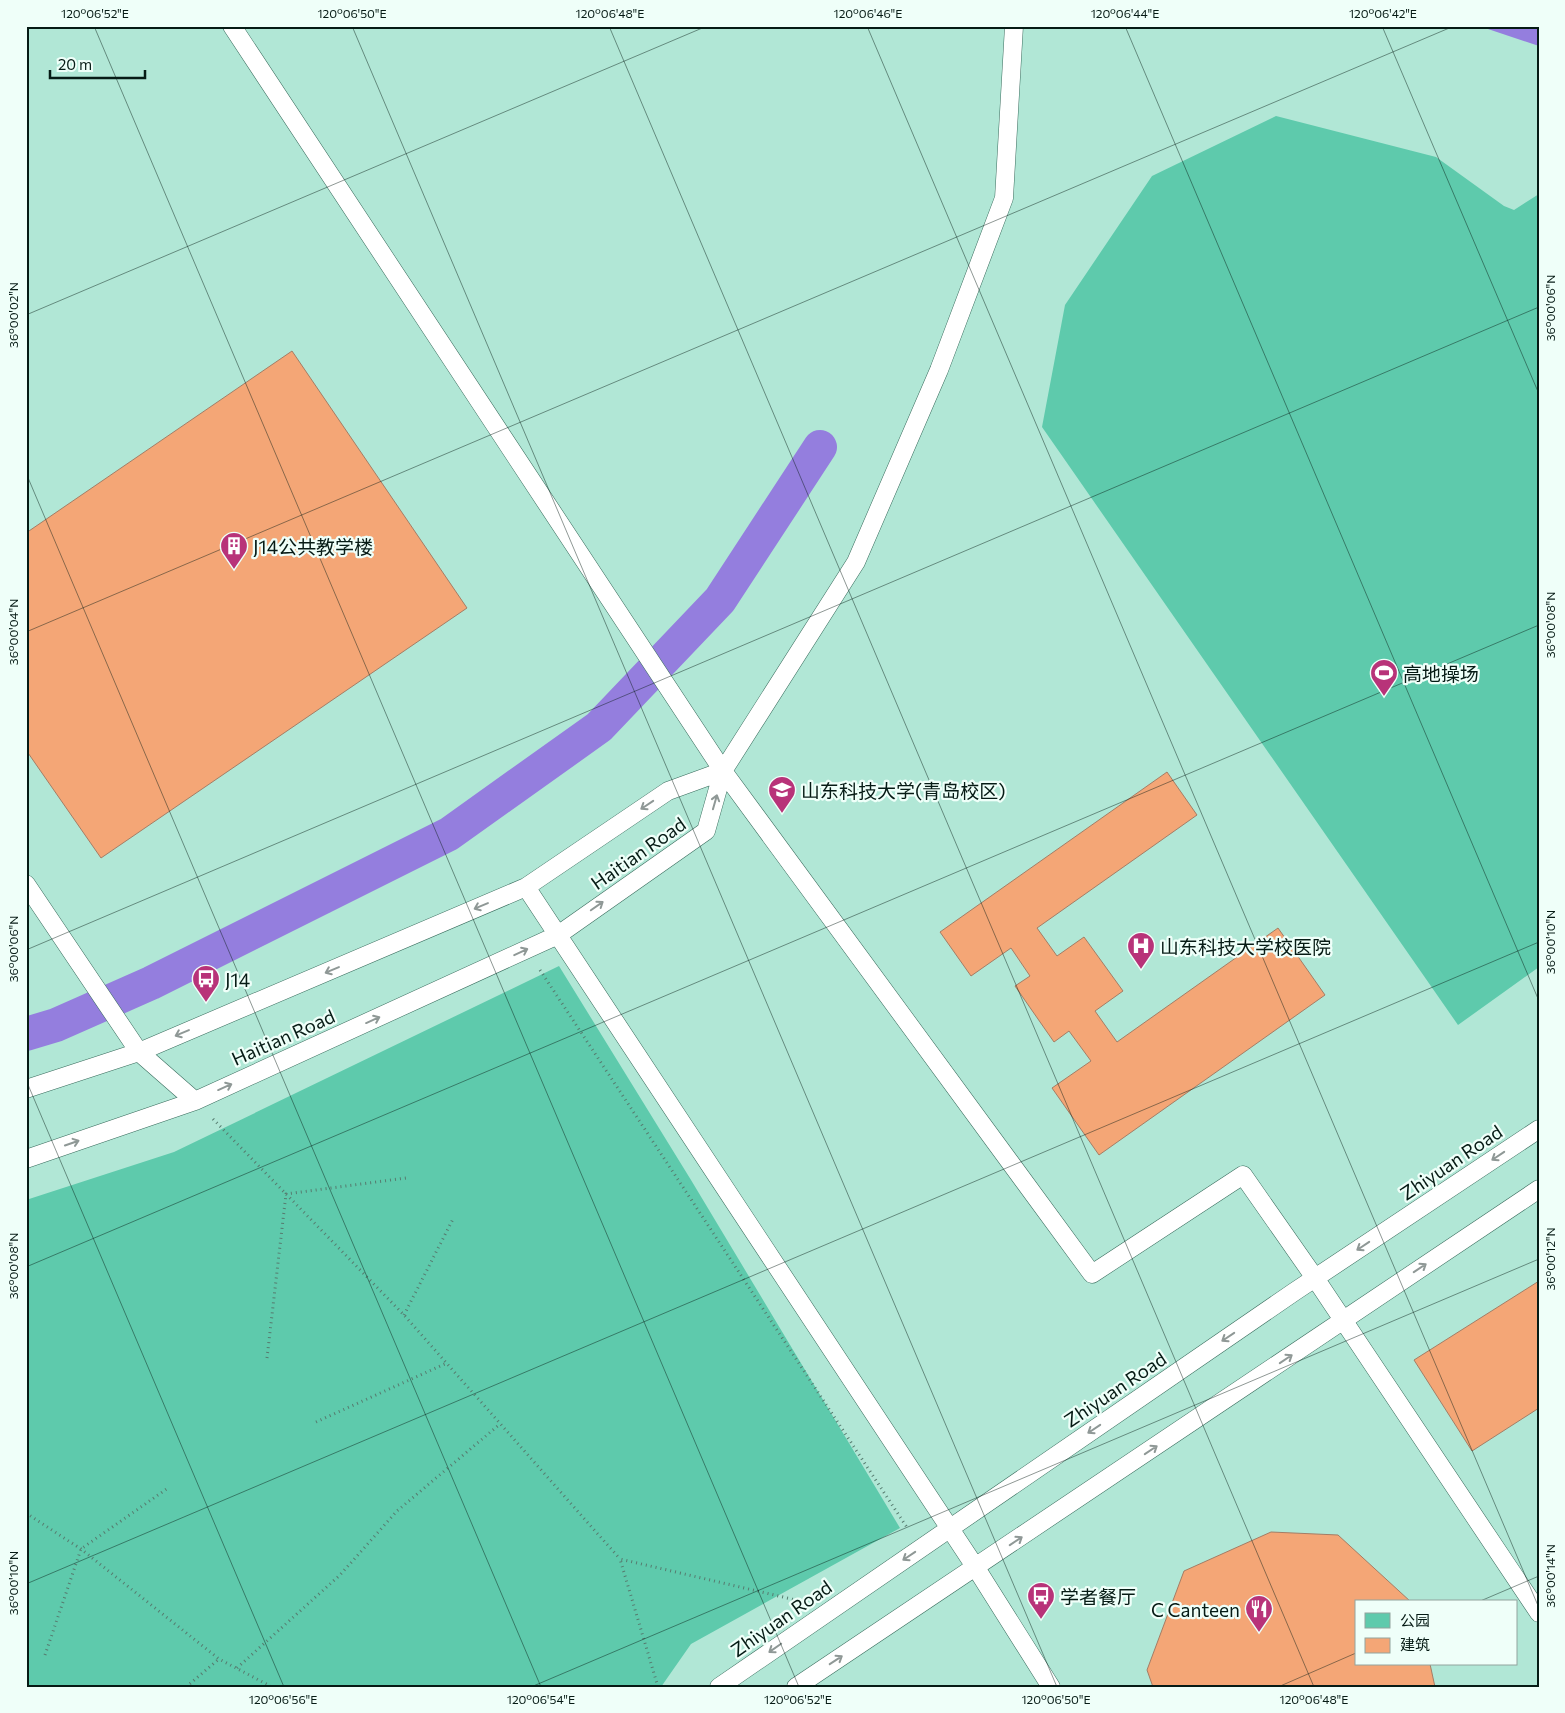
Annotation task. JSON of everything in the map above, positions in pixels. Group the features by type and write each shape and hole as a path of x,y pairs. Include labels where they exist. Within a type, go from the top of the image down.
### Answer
{"lane":[{"path":"232,26 723,771 1092,1274 1243,1175 1315,1278 1539,1613"},
{"path":"723,771 856,562 939,370 1004,198 1014,26"},
{"name":"Haitian Road","path":"26,1089 139,1052 526,887 668,791 723,771"},
{"name":"Haitian Road","path":"26,1158 195,1101 558,935 706,831 723,771"},
{"path":"26,884 139,1052 195,1101"},
{"path":"526,887 976,1568 1051,1687"},
{"name":"Zhiyuan Road","path":"719,1687 1315,1278 1539,1129"},
{"path":"796,1687 1539,1189"}],"path":[{"path":"526,950 921,1548"},
{"path":"195,1101 404,1315 620,1559 658,1687"},
{"path":"286,1194 406,1178"},
{"path":"267,1358 286,1194"},
{"path":"404,1315 454,1217"},
{"path":"316,1422 447,1363"},
{"path":"237,1668 340,1575 397,1511 500,1424"},
{"path":"46,1655 81,1549 168,1488"},
{"path":"26,1513 81,1549 219,1659 272,1687"},
{"path":"620,1559 832,1608"},
{"path":"186,1687 219,1659"}],"green space":[{"name":"高地操场","path":"1276,116 1436,157 1504,206 1514,210 1539,194 1539,967 1458,1025 1042,427 1065,305 1152,176"},
{"path":"559,966 691,1180 900,1528 691,1644 661,1687 26,1687 26,1200 174,1152"}],"shaded area":[{"path":"1479,26 1539,26 1539,46"}],"building":[{"name":"J14公共教学楼","path":"292,351 467,608 101,858 26,750 26,533"},
{"path":"1167,772 1197,815 1037,928 1057,956 1084,937 1123,991 1095,1011 1117,1042 1278,928 1325,995 1099,1155 1052,1088 1091,1061 1069,1031 1054,1042 1015,986 1030,976 1011,948 971,976 940,932"},
{"path":"1539,1281 1539,1408 1472,1451 1414,1360"},
{"name":"C Canteen","path":"1271,1532 1338,1535 1409,1600 1355,1600 1355,1666 1430,1666 1435,1687 1153,1687 1147,1670 1184,1571"}],"waterway":[{"path":"26,1034 56,1025 151,983 449,834 599,727 720,600 820,447"}],"place":[{"name":"J14公共教学楼","path":"234,570"},
{"name":"高地操场","path":"1384,697"},
{"name":"山东科技大学(青岛校区)","path":"782,814"},
{"name":"山东科技大学校医院","path":"1141,970"},
{"name":"J14","path":"206,1003"},
{"name":"学者餐厅","path":"1041,1620"},
{"name":"C Canteen","path":"1259,1633"}]}
